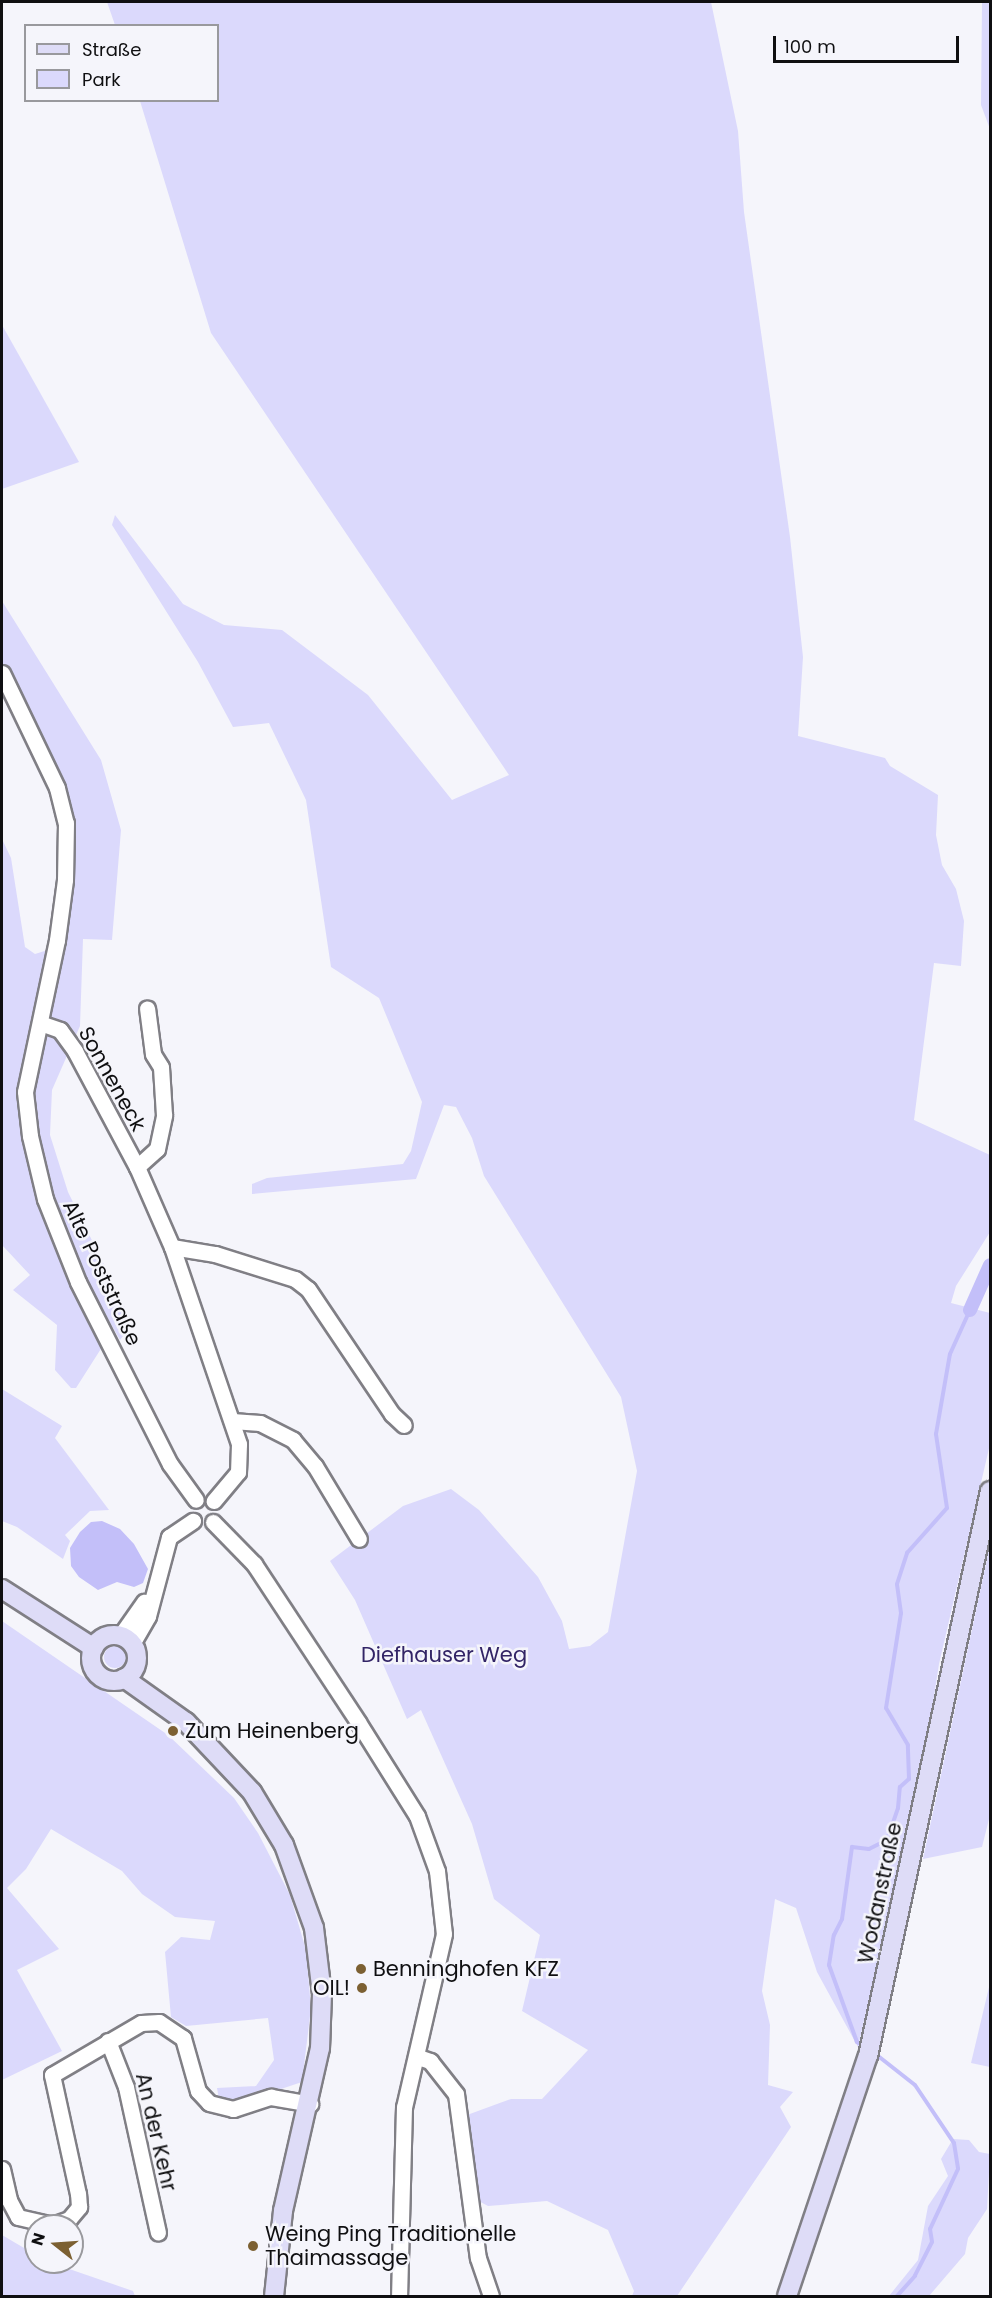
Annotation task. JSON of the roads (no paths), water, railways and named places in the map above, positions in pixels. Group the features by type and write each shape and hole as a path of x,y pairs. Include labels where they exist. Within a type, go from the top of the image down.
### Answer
{"main road":[{"name":"Wodanstraße","path":"787,2296 870,2048 990,1491"},
{"path":"2,1589 94,1648"},
{"path":"164,1704 136,1662 126,1640 104,1638 94,1648 92,1663 99,1674 111,1680 124,1678 164,1704 214,1748 252,1792 274,1826 300,1883 318,1952 322,1994 320,2048 310,2104 283,2211 274,2296"},
{"path":"124,1678 136,1662"}],"street":[{"name":"Alte Poststraße","path":"2,673 57,788 66,823 65,880 57,940 25,1092 30,1136 45,1199 78,1282 170,1464 196,1500"},
{"name":"Sonneneck","path":"137,1167 157,1149 164,1115 161,1067 153,1054 147,1008"},
{"name":"Sonneneck","path":"40,1023 53,1025 66,1035 137,1167 172,1247"},
{"path":"214,1501 238,1472 239,1444 172,1247 191,1247 295,1279 308,1289 392,1414 404,1425"},
{"path":"232,1421 247,1420 266,1426 299,1446 359,1539"},
{"path":"193,1521 190,1508 196,1500 203,1497 214,1501"},
{"path":"193,1521 205,1526 213,1522 218,1514 214,1501"},
{"path":"126,1640 147,1616 151,1592 170,1538 193,1521"},
{"path":"213,1522 254,1564 358,1722 423,1829 437,1871 444,1935 401,2133 399,2296"},
{"path":"2,2169 9,2200 18,2217 51,2225 64,2223 74,2214 79,2207 78,2194 51,2079 60,2067 141,2023 159,2022 183,2038 198,2091 209,2103 233,2109 271,2097 310,2104"},
{"name":"An der Kehr","path":"108,2041 126,2087 158,2234"},
{"path":"418,2057 430,2061 456,2094 478,2258 491,2296"}],"waterway":[{"path":"970,1310 990,1265"},
{"path":"864,2047 857,2042 829,1965 834,1935 842,1919 852,1847 869,1849 887,1840 898,1808 900,1787 909,1779 908,1745 886,1708 901,1613 897,1584 907,1553 947,1508 936,1434 950,1354 970,1310"},
{"path":"873,2052 915,2085 954,2143 958,2169 930,2229 932,2242 915,2276 897,2296"}],"place":[{"name":"Zum Heinenberg","path":"173,1731"},
{"name":"Benninghofen KFZ","path":"361,1969"},
{"name":"OIL!","path":"362,1988"},
{"name":"Weing Ping Traditionelle Thaimassage","path":"253,2246"}],"park label":[{"name":"Diefhauser Weg","path":"444,1655"}]}
